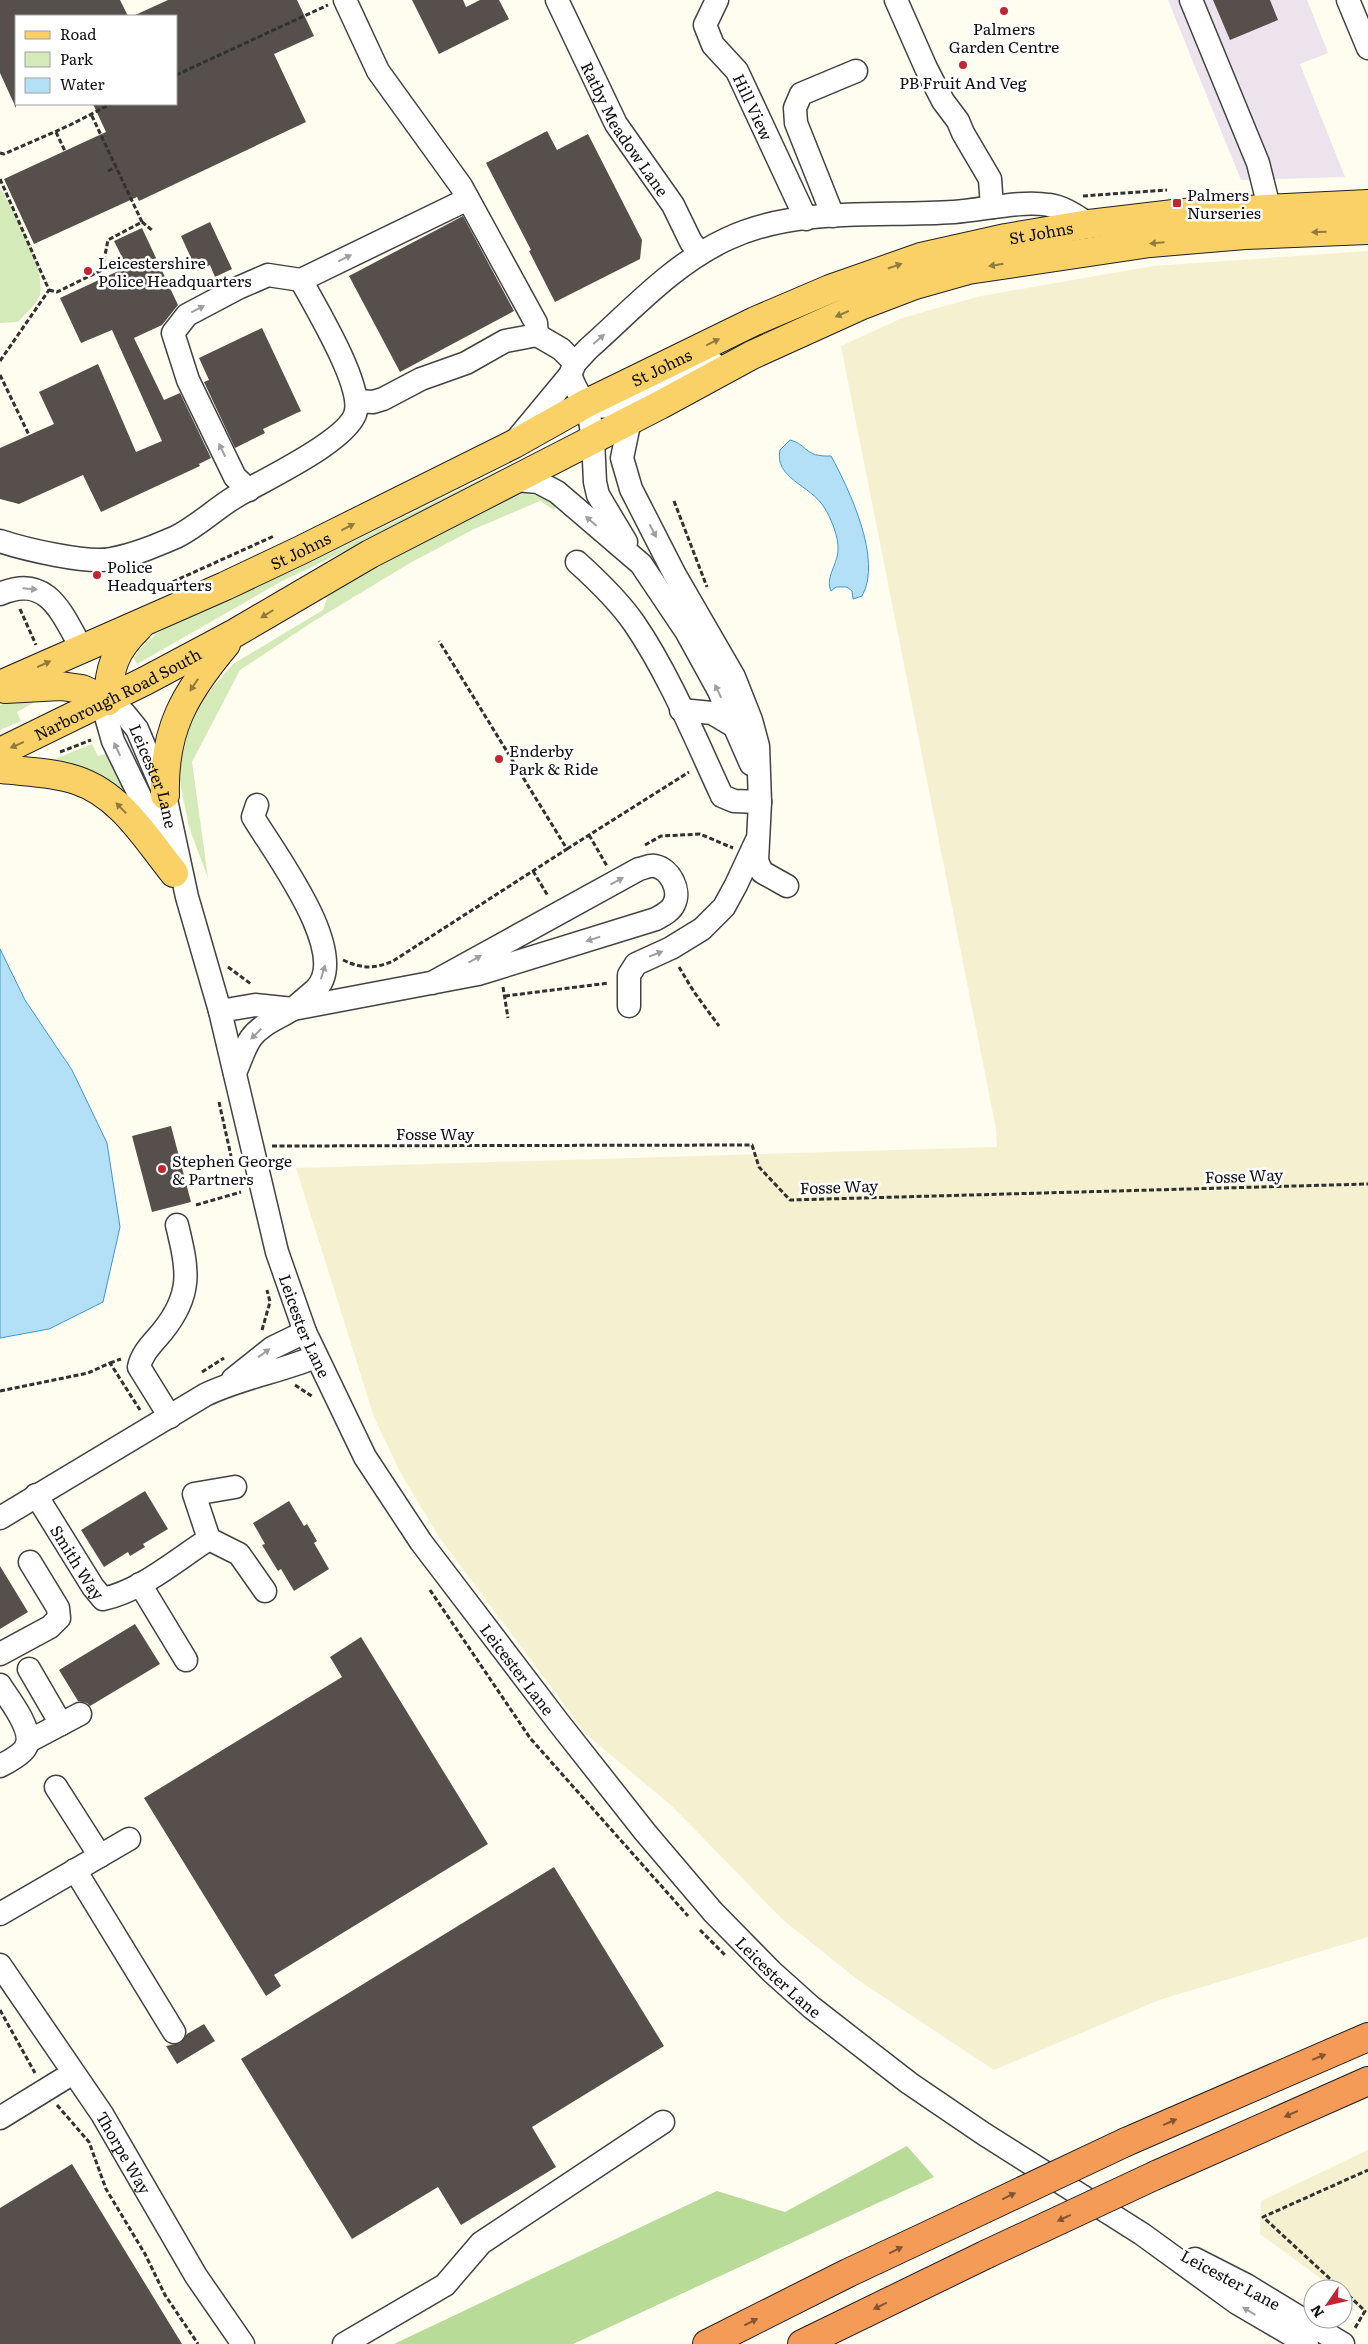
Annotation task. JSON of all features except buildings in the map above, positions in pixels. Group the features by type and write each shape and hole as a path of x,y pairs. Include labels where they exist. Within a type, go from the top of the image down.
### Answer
{"highway":[{"path":"708,2344 856,2269 1126,2142 1368,2037"},
{"path":"802,2344 987,2254 1156,2175 1368,2081"}],"main road":[{"name":"St Johns","path":"0,685 76,639 145,621 301,550 514,444 587,403 755,321 839,286 921,257 1006,238 1089,224 1182,214 1368,204"},
{"name":"St Johns","path":"235,633 354,563 516,480 752,354 906,288 968,270 1150,243 1245,234 1368,230"},
{"path":"514,444 559,436 593,439"},
{"path":"108,701 108,679 113,660 126,640 145,621"},
{"path":"165,795 164,768 171,733 179,712 207,667 235,633"},
{"name":"Narborough Road South","path":"0,752 108,701 235,633"},
{"path":"76,639 108,701"},
{"path":"0,690 61,686 82,689 108,701"},
{"path":"0,769 74,779 106,794 126,812 174,873"}],"street":[{"name":"Ratby Meadow Lane","path":"557,0 616,124 673,205 691,242 700,253"},
{"name":"Hill View","path":"717,0 705,24 713,45 737,71 806,219"},
{"path":"896,0 943,101 958,121 990,179 992,206"},
{"path":"1191,0 1258,163 1269,208"},
{"path":"1348,0 1368,48"},
{"path":"337,2 378,71 450,156 468,199 536,322 537,335"},
{"path":"833,216 796,123 795,108 801,94 856,71"},
{"path":"248,490 235,477 188,380 173,334 186,315 268,275 301,280 468,199"},
{"path":"514,444 588,349 678,269 700,253 755,228 833,216 956,212 992,206 1047,204 1064,208 1089,224"},
{"path":"0,541 60,556 109,560 147,549 178,536 248,490 331,442 349,426 356,413 357,401 352,382 301,280"},
{"path":"357,401 373,402 382,400 421,379 466,363 505,341 537,335 561,349 573,369 577,390 587,403 593,439 595,482 598,495 686,631 719,691 760,793"},
{"path":"587,403 602,407 622,406 711,363 752,354"},
{"path":"630,420 622,458 631,488 675,575 734,677 758,746 760,793 756,841 757,861 762,872 787,886"},
{"path":"593,439 622,458"},
{"path":"516,480 538,482 557,492 641,564"},
{"path":"577,562 605,588 634,624 681,710 722,796 734,802 760,793"},
{"path":"0,594 19,588 38,589 56,604 76,639"},
{"name":"Leicester Lane","path":"108,701 124,713 137,729 165,795 187,897 220,1012 277,1252 305,1332 315,1357 365,1457 421,1542 570,1738 718,1918 765,1966 805,2001 908,2082 984,2134 1142,2234 1237,2303 1276,2335 1307,2344"},
{"name":"Leicester Lane","path":"108,701 107,720 113,741 187,897"},
{"path":"681,710 712,713 734,726"},
{"path":"220,1012 255,1005 293,1009 317,988 326,967 320,932 297,886 253,817 257,805"},
{"path":"629,1006 629,976 636,964 672,948 707,924 724,907 756,841"},
{"path":"235,1073 251,1038 274,1018 293,1009 478,974 650,922 674,906 677,897 675,887 665,870 653,866 639,869 432,982"},
{"path":"170,1417 139,1367 141,1356 168,1324 185,1293 188,1279 177,1225"},
{"path":"229,1383 272,1348 305,1332"},
{"path":"0,1518 204,1395 229,1383 315,1357"},
{"path":"235,1487 194,1494 209,1539 239,1554 265,1591"},
{"name":"Smith Way","path":"36,1495 93,1587 103,1599 118,1596 140,1584 209,1539"},
{"path":"0,1654 50,1627 58,1618 58,1608 30,1562"},
{"path":"140,1584 186,1660"},
{"path":"0,1766 24,1750 29,1742 70,1719 29,1669"},
{"path":"2,1693 25,1725 29,1742"},
{"path":"56,1787 100,1856"},
{"path":"0,1914 128,1839"},
{"path":"75,1870 174,2032"},
{"name":"Thorpe Way","path":"0,1965 102,2114 196,2276 243,2344"},
{"path":"0,2118 73,2073"},
{"path":"344,2344 445,2285 481,2243 664,2122"},
{"name":"Leicester Lane","path":"1142,2234 1246,2285 1340,2341"}],"path":[{"path":"178,74 337,2"},
{"path":"0,153 4,154 56,132 109,105"},
{"path":"91,114 142,222 153,231"},
{"path":"56,132 65,151"},
{"path":"108,171 116,167"},
{"path":"0,179 49,290"},
{"path":"49,290 57,292 102,270 108,240 142,222"},
{"path":"0,361 49,290"},
{"path":"0,375 28,435"},
{"path":"150,592 282,532"},
{"path":"29,649 76,639"},
{"path":"439,641 567,849"},
{"path":"324,957 333,955 353,965 375,968 393,961 705,762"},
{"path":"589,835 608,866"},
{"path":"227,965 245,982 257,988"},
{"path":"218,1098 234,1164"},
{"name":"Fosse Way","path":"251,1146 752,1145 758,1168 790,1200 1368,1184"},
{"path":"238,1182 243,1201"},
{"path":"196,1204 241,1192"},
{"path":"265,1284 270,1302 261,1332 272,1348"},
{"path":"0,1391 88,1373 110,1363 141,1413"},
{"path":"270,1372 276,1382 294,1384 313,1397 317,1405"},
{"path":"426,1584 530,1738 690,1919"},
{"path":"696,1926 716,1948 731,1960"},
{"path":"89,2142 106,2189 145,2254 165,2295 198,2344"},
{"path":"1330,2279 1263,2217 1368,2170"},
{"path":"1353,2300 1365,2311 1353,2325"},
{"path":"1340,2341 1350,2329"}],"shaded area":[{"path":"1168,0 1307,0 1328,53 1300,64 1345,177 1241,180"},
{"path":"1368,251 1368,1937 1159,2000 994,2070 858,1980 782,1919 673,1807 587,1735 439,1537 400,1472 374,1417 296,1168 997,1147 996,1129 841,346 902,318 981,296 1153,266"},
{"path":"1368,2150 1368,2314 1353,2303 1353,2279 1321,2279 1260,2234 1261,2201"}],"green space":[{"path":"0,188 28,240 34,255 41,284 40,295 33,306 18,322 0,323"},
{"path":"514,463 518,469 282,581 137,664 134,658 146,643 171,625 297,569"},
{"path":"521,493 541,496 557,503 554,510 540,501 474,529 410,563 314,621 240,670 192,762 208,878 189,827 179,770 191,720 202,700 233,664 323,610 329,593 427,540 479,509 493,502"},
{"path":"13,700 38,700 17,712 21,721 0,730 0,705"},
{"path":"92,744 98,756 106,754 123,788 119,790 87,771 52,760"},
{"path":"907,2146 934,2177 573,2344 394,2344 717,2191 785,2212"}],"water":[{"path":"790,440 815,455 831,456 846,487 861,525 869,564 867,581 862,596 853,599 852,591 847,587 836,587 831,591 829,581 838,551 836,534 832,522 818,499 794,481 782,468 780,450"},
{"path":"0,949 25,1000 72,1070 107,1143 120,1227 103,1302 49,1329 0,1338"}],"place":[{"name":"Palmers Garden Centre","path":"1004,11"},
{"name":"PB Fruit And Veg","path":"963,65"},
{"name":"Palmers Nurseries","path":"1177,203"},
{"name":"Leicestershire Police Headquarters","path":"88,271"},
{"name":"Police Headquarters","path":"97,575"},
{"name":"Enderby Park & Ride","path":"499,759"},
{"name":"Stephen George & Partners","path":"162,1169"}]}
